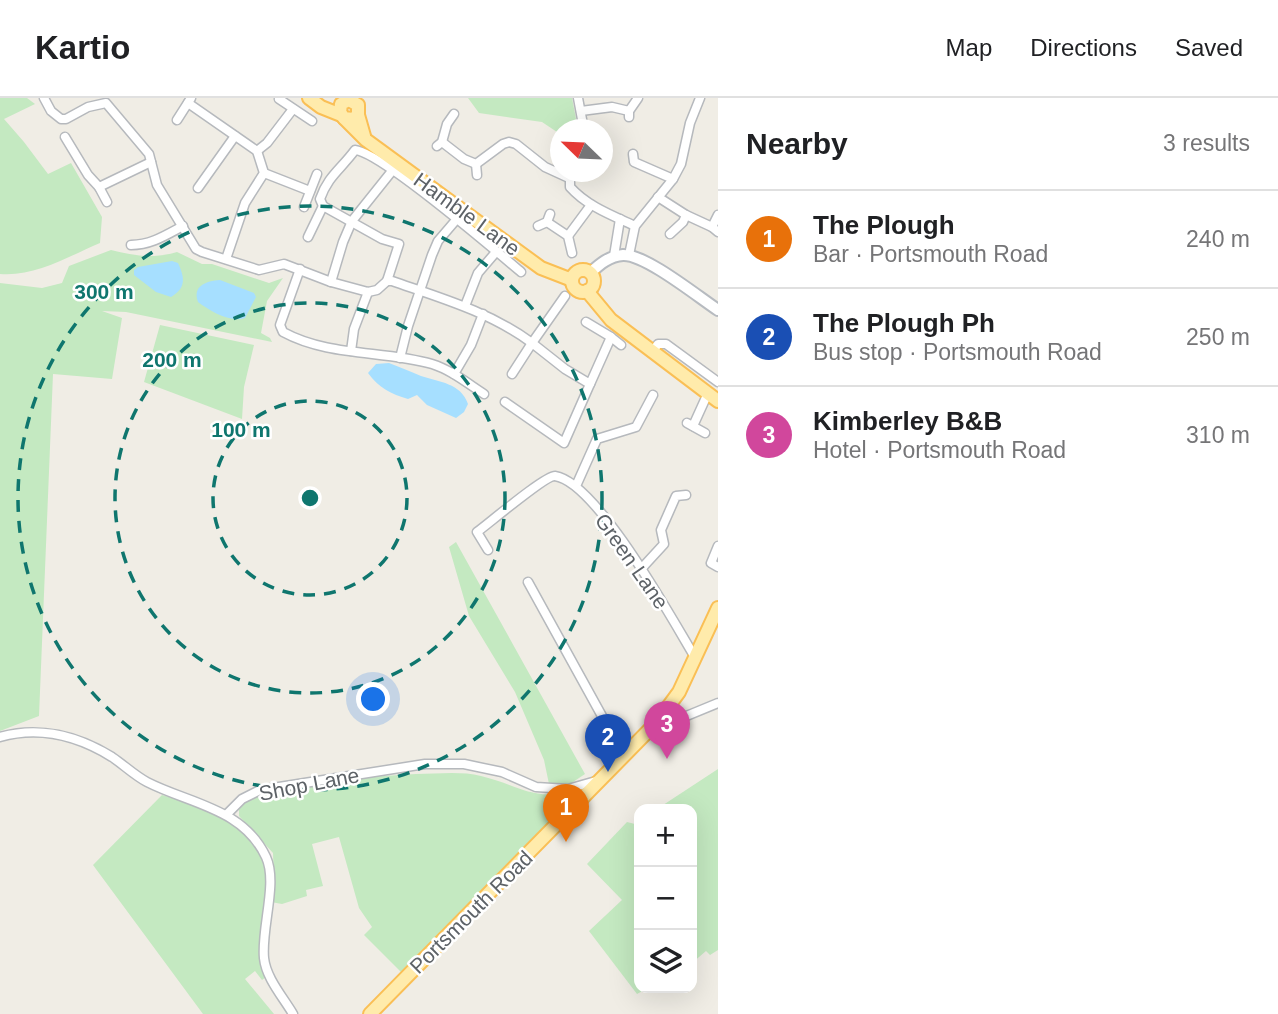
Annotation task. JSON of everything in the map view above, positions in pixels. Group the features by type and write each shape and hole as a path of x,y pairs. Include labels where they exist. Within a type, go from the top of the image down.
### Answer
{"main road":[{"path":"309,98 321,107 348,116"},
{"name":"Hamble Lane","path":"348,99 358,105 348,116 366,141 541,268 572,280"},
{"path":"587,291 594,283 590,274 578,272 572,280 576,289 587,291 611,320 713,397"},
{"name":"Portsmouth Road","path":"370,1014 657,722 679,692 718,608"}],"street":[{"path":"44,98 51,111 61,119 106,101 149,154 157,185 197,249 259,270 284,264 331,282 368,292 377,290 387,281 399,244 382,239 323,206 320,199 335,170 346,162 355,150 392,171 521,272"},
{"path":"578,98 582,119"},
{"path":"581,111 612,107 629,114 638,98"},
{"path":"629,255 635,226 681,164 690,123 701,98"},
{"path":"279,99 312,121"},
{"path":"177,120 190,101 257,151 264,173 245,203 226,259"},
{"path":"257,151 267,143 293,109"},
{"path":"454,114 447,124 440,144 476,164"},
{"path":"198,188 235,136"},
{"path":"65,137 107,202"},
{"path":"476,164 509,142 516,144 550,168"},
{"path":"632,161 673,178"},
{"path":"99,187 151,163"},
{"path":"476,164 477,174"},
{"path":"331,282 352,221 392,171"},
{"path":"264,173 310,191"},
{"path":"304,207 317,174"},
{"path":"570,182 570,187 591,205 635,226"},
{"path":"658,197 715,230 718,215"},
{"path":"568,236 591,205"},
{"path":"308,237 323,206"},
{"path":"675,232 686,215"},
{"path":"614,257 620,219"},
{"path":"401,358 432,255 442,236 456,220"},
{"path":"545,221 568,236 572,253"},
{"path":"131,245 142,245 156,240 183,226"},
{"path":"465,306 478,273 496,252"},
{"path":"590,274 607,259 629,255 646,262 718,310"},
{"path":"300,269 280,325 287,334 334,349 433,364 484,394"},
{"path":"387,281 465,306 507,325 541,352 590,384"},
{"path":"351,351 354,329 368,292"},
{"path":"512,374 565,296"},
{"path":"454,374 471,345 483,314"},
{"path":"586,322 621,345"},
{"path":"505,402 564,443 611,337"},
{"path":"652,352 658,344 666,344 718,382"},
{"path":"576,486 597,439 636,427 653,395"},
{"path":"705,433 690,425 713,397"},
{"name":"Green Lane","path":"488,550 477,532 538,485 550,477 555,477 576,486 630,551 696,659"},
{"path":"641,569 664,544 662,530 676,496 686,495"},
{"path":"718,547 711,563 718,567"},
{"path":"528,582 624,757"},
{"path":"657,722 667,724 718,703"},
{"path":"0,737 36,731 64,736 92,746 148,782 227,814 257,841 267,860 269,881 264,958 268,972 293,1014"},
{"name":"Shop Lane","path":"227,814 242,799 260,790 328,777 425,764 464,764 502,772 536,787 568,789 598,781"}],"green space":[{"path":"0,98 27,98 35,104 4,119 48,174 71,163 102,217 100,243 52,265 13,274 0,274"},
{"path":"468,98 572,98 576,119 550,119 550,127 542,122 479,113"},
{"path":"111,250 144,256 177,252 202,264 212,264 269,283 283,278 267,301 261,333 272,342 126,312 102,311 122,318 112,379 53,374 39,716 0,731 0,283 42,288 62,283 69,266"},
{"path":"160,325 254,345 244,387 242,419 144,382"},
{"path":"456,542 585,774 570,784 549,784 544,760 515,692 469,616 449,547"},
{"path":"718,769 718,950 710,955 706,951 697,959 697,804 665,804"},
{"path":"473,774 540,794 580,788 583,790 561,808 552,823 403,974 364,935 372,927 359,908 339,837 312,844 323,886 306,890 307,896 282,904 271,902 274,880 273,853 239,816 239,808 262,793 351,778"},
{"path":"162,795 220,816 234,824 256,845 265,868 261,939 266,977 262,980 255,971 245,979 274,1014 203,1014 93,865"},
{"path":"627,822 634,824 634,990 589,931 622,900 587,864"}],"water":[{"path":"172,261 178,263 183,282 171,297 156,292 134,275 134,270 138,267"},
{"path":"220,280 254,293 256,297 245,318 227,318 198,302 197,292 201,285"},
{"path":"389,363 455,387 468,404 464,412 456,418 427,405 417,395 408,399 386,390 368,373 376,364"}],"place":[{"name":"Kimberley B&B","path":"667,759"},
{"name":"The Plough Ph","path":"608,772"},
{"name":"The Plough","path":"566,842"}]}
